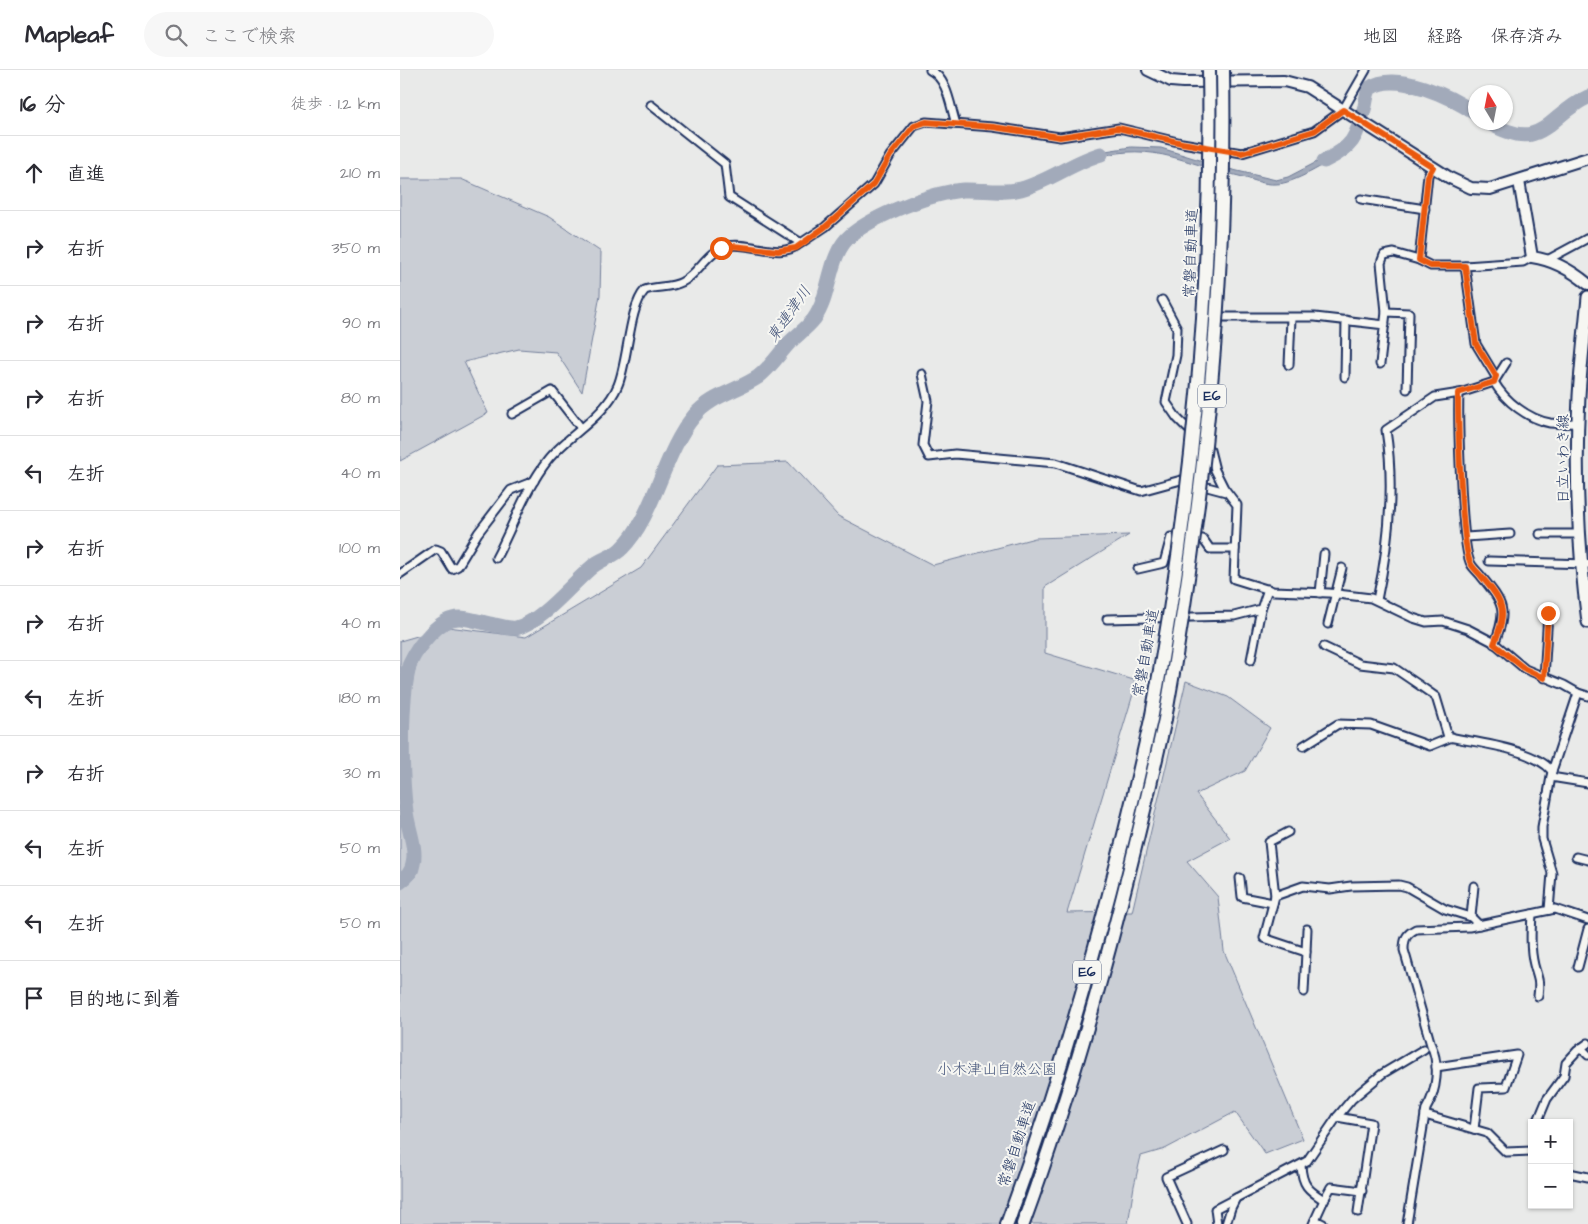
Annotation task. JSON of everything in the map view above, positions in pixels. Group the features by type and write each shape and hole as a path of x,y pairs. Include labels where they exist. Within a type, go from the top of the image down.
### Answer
{"highway":[{"name":"常磐自動車道","path":"1007,1224 1060,1064 1096,942 1126,827 1152,715 1169,622 1187,504 1199,388 1209,207 1209,70"},
{"name":"常磐自動車道","path":"1023,1224 1074,1069 1110,943 1146,804 1165,719 1182,624 1200,506 1213,388 1223,198 1223,70"}],"main road":[{"name":"日立いわき線","path":"1588,297 1578,423 1579,534 1584,564 1588,622"}],"street":[{"path":"930,70 938,74 943,82 956,124"},
{"path":"1148,70 1171,80 1183,82 1284,82 1296,84 1318,93 1433,167 1471,188 1490,189 1588,158"},
{"path":"496,558 534,481 556,451 606,406 614,395 622,374 635,311 645,290 684,282 711,255 727,246 778,251 796,248 825,227 874,184 890,156 914,126 926,122 956,124 993,127 1060,137 1118,128 1182,143 1242,153 1314,131 1346,112 1366,70"},
{"path":"651,105 725,164 730,198 801,243"},
{"path":"1419,260 1428,176 1433,167"},
{"path":"1519,181 1532,257"},
{"path":"1361,199 1425,209"},
{"path":"1549,259 1588,238"},
{"path":"1380,364 1386,312 1381,263 1384,255 1394,254 1419,260 1431,266 1523,262 1532,257 1549,259 1571,271 1588,284"},
{"path":"1465,266 1476,344 1501,394 1524,411 1550,423 1578,423"},
{"path":"1162,300 1177,328 1176,355 1166,402 1177,418 1210,450 1215,470 1227,492 1237,505 1234,579 1268,590 1335,594 1377,600 1413,618 1426,622 1443,621 1468,628 1494,644 1525,669 1564,685 1578,694 1588,696"},
{"path":"1386,312 1409,313 1407,389"},
{"path":"1223,317 1315,317 1385,325"},
{"path":"1289,366 1291,318"},
{"path":"1345,377 1346,320"},
{"path":"1377,600 1385,565 1390,502 1391,460 1386,430 1435,397 1458,393 1495,379 1506,363"},
{"path":"922,374 928,401 924,445 929,457 955,454 1056,463 1141,490 1181,480 1227,492"},
{"path":"512,414 552,391 581,428"},
{"path":"1458,393 1458,432 1466,537 1470,563 1496,595 1502,607 1504,617 1494,644"},
{"path":"400,574 436,550 440,551 452,569 458,566 478,533 511,490 534,481"},
{"path":"1466,537 1510,534"},
{"path":"1540,534 1579,534"},
{"path":"1138,569 1164,563 1171,537 1203,539 1210,549 1236,549"},
{"path":"1320,593 1324,554"},
{"path":"1489,561 1584,564"},
{"path":"1328,624 1342,568"},
{"path":"1252,660 1261,609 1268,590"},
{"path":"1107,619 1234,616 1261,609"},
{"path":"1544,678 1548,613"},
{"path":"1324,647 1360,664 1394,668 1419,685 1436,698 1448,737 1504,748 1545,763 1551,774 1588,783"},
{"path":"1549,910 1552,874 1542,839 1542,827 1551,774 1578,694"},
{"path":"1302,746 1338,724 1371,725 1430,746 1452,737"},
{"path":"1288,832 1269,842 1274,899 1264,938 1306,952"},
{"path":"1576,857 1588,860"},
{"path":"1240,878 1242,897 1274,899 1303,886 1330,889 1351,886 1399,885 1407,887 1445,909 1471,917 1479,926"},
{"path":"1471,917 1474,886"},
{"path":"1407,1224 1425,1115 1434,1096 1437,1058 1431,1045 1406,960 1404,940 1408,933 1416,929 1479,926 1549,910 1560,911 1588,920"},
{"path":"1532,914 1531,936 1534,965 1540,980 1538,996"},
{"path":"1304,992 1307,929"},
{"path":"1578,967 1588,930"},
{"path":"1538,1119 1546,1099 1564,1076 1566,1063 1588,1043"},
{"path":"1581,1048 1588,1055"},
{"path":"1217,1224 1216,1209 1301,1166 1313,1154 1337,1116 1369,1083 1424,1049"},
{"path":"1436,1067 1517,1055 1506,1087 1479,1088 1474,1129"},
{"path":"1425,1115 1487,1133 1506,1152 1528,1149"},
{"path":"1337,1116 1371,1122 1358,1212"},
{"path":"1187,1224 1166,1176 1224,1150"},
{"path":"1301,1166 1302,1180 1312,1192 1324,1200"},
{"path":"1573,1173 1588,1175"},
{"path":"1323,1224 1314,1222 1331,1187 1362,1191"},
{"path":"1226,1224 1236,1198"}],"green space":[{"path":"400,179 461,179 549,217 601,252 600,295 582,392 556,352 519,349 464,362 488,413 400,461"},
{"name":"小木津山自然公園","path":"788,462 838,516 933,565 1035,538 1129,535 1045,587 1045,653 1137,681 1067,913 1132,912 1186,681 1228,697 1270,728 1245,771 1196,794 1230,838 1187,861 1218,897 1224,951 1303,1139 1265,1154 1235,1112 1165,1149 1141,1156 1128,1224 400,1224 400,641 448,627 526,637 641,568 717,465"}],"water":[{"path":"1131,147 1161,148 1229,169 1276,180 1288,177 1340,150 1342,154 1301,177 1276,184 1262,183 1180,159 1145,152 1106,155 1083,162 1081,158 1099,152"}],"waterway":[{"name":"東連津川","path":"1324,161 1334,156 1353,140 1369,90 1381,83 1394,82 1424,88 1468,108"},
{"name":"東連津川","path":"1505,130 1521,135 1533,134 1588,97"},
{"name":"東連津川","path":"400,882 410,872 414,858 406,812 403,778 402,736 404,695 410,663 430,634 451,619 459,618 511,628 526,624 546,610 593,566 619,551 633,535 642,519 674,448 694,416 708,403 750,382 763,373 789,343 814,319 820,309 833,264 843,243 861,227 904,206 936,195 963,190 1007,191 1032,186 1101,154"}],"route":[{"path":"721,248 733,246 778,251 796,248 825,227 874,184 890,156 914,126 926,122 993,127 1060,137 1118,128 1182,143 1242,153 1314,131 1343,110 1433,167 1428,176 1419,260 1431,266 1465,266 1476,344 1496,376 1494,382 1458,393 1458,432 1466,537 1470,563 1496,595 1502,607 1504,617 1494,644 1525,669 1544,678 1548,613"}]}
